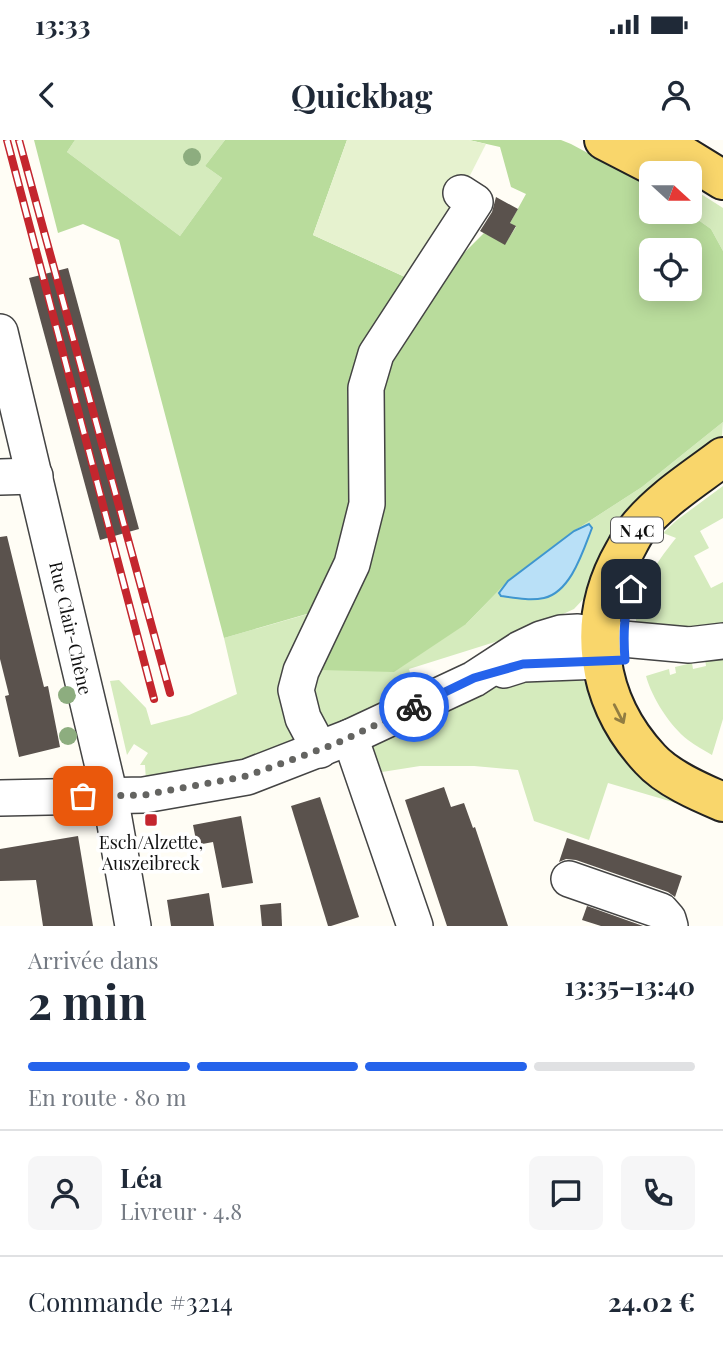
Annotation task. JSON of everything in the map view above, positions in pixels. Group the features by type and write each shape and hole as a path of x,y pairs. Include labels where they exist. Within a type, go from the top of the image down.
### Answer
{"main road":[{"path":"604,140 645,161"},
{"path":"658,140 723,180"},
{"path":"702,195 723,208"},
{"name":"N 4C","path":"723,457 659,506 637,530 615,568 603,606 612,649 648,716 670,744 703,767 723,775"},
{"name":"N 4C","path":"723,485 677,520 649,549 631,589 612,649 606,686 628,732 651,761 687,786 723,802"}],"street":[{"path":"415,926 335,743 303,718 296,690 301,671 352,564 367,504 366,388 376,354 475,202 461,192"},
{"name":"Rue Clair-Chêne","path":"0,331 110,796 133,926"},
{"path":"0,477 35,476"},
{"path":"0,798 144,795 247,776 335,743 474,678 520,649 561,633 578,632 612,649 649,660 689,645 723,641"},
{"path":"569,879 662,911 670,926"}],"green space":[{"path":"34,140 75,140 67,152 180,236 222,178 205,166 225,140 347,140 313,235 430,287 484,233 505,244 516,227 510,223 526,194 511,187 500,147 469,140 561,140 639,181 639,224 702,223 711,229 723,251 723,422 642,487 574,531 508,581 466,624 394,672 321,670 324,609 224,638 119,240 83,224 58,233"},
{"path":"75,140 225,140 205,166 222,178 180,236 67,152"},
{"path":"347,140 469,140 486,144 461,193 405,277 313,235"},
{"path":"702,195 723,208 723,251 711,229 702,223"},
{"path":"723,422 722,438 645,498 588,594 574,609 517,635 409,669 414,686 340,722 243,760 146,781 145,765 140,765 148,753 134,744 127,755 110,681 119,680 146,708 151,725 189,715 237,694 224,638 325,609 466,624 508,581 499,594 548,597 558,592 571,576 589,524 574,531 642,487"},
{"path":"723,486 723,518 700,531 709,548 694,556 711,588 723,582 723,627 635,628 643,590 660,559 676,538 663,533"},
{"path":"723,654 723,719 712,755 688,740 668,719 646,676 669,669 670,675 676,673 675,667 692,663 693,669 706,666 705,659"},
{"path":"522,678 581,678 683,805 608,783 589,840 534,821 518,770 474,766 420,766 382,772 378,761 358,762 350,737"}],"water":[{"path":"589,524 592,528 580,559 562,588 539,599 501,596 499,593 508,581 574,531"}],"building":[{"path":"496,197 518,209 510,223 516,226 505,245 480,231 492,212"},
{"path":"68,268 139,529 100,540 29,278"},
{"path":"7,536 44,687 48,686 60,747 19,757 5,696 9,695 0,659 0,537"},
{"path":"444,787 451,807 464,803 473,828 475,827 508,926 447,926 405,800"},
{"path":"320,797 359,917 331,926 328,926 291,806"},
{"path":"241,816 253,883 222,888 213,842 197,845 193,825"},
{"path":"78,836 93,926 43,926 36,880 0,881 0,849"},
{"path":"567,838 682,876 675,897 668,892 576,860 566,859 559,862"},
{"path":"209,893 214,926 171,926 167,900"},
{"path":"281,903 282,926 262,926 260,905"},
{"path":"587,906 643,926 601,926 582,920"}],"railway":[{"path":"7,140 154,699"},
{"path":"19,140 170,693"}],"way so far":[{"path":"83,796 144,795 247,776 335,744 414,707"}],"place":[{"name":"Esch/Alzette, Auszeibreck","path":"151,820"}],"route":[{"path":"414,707 474,678 523,664 625,660 625,611 631,589"}]}
